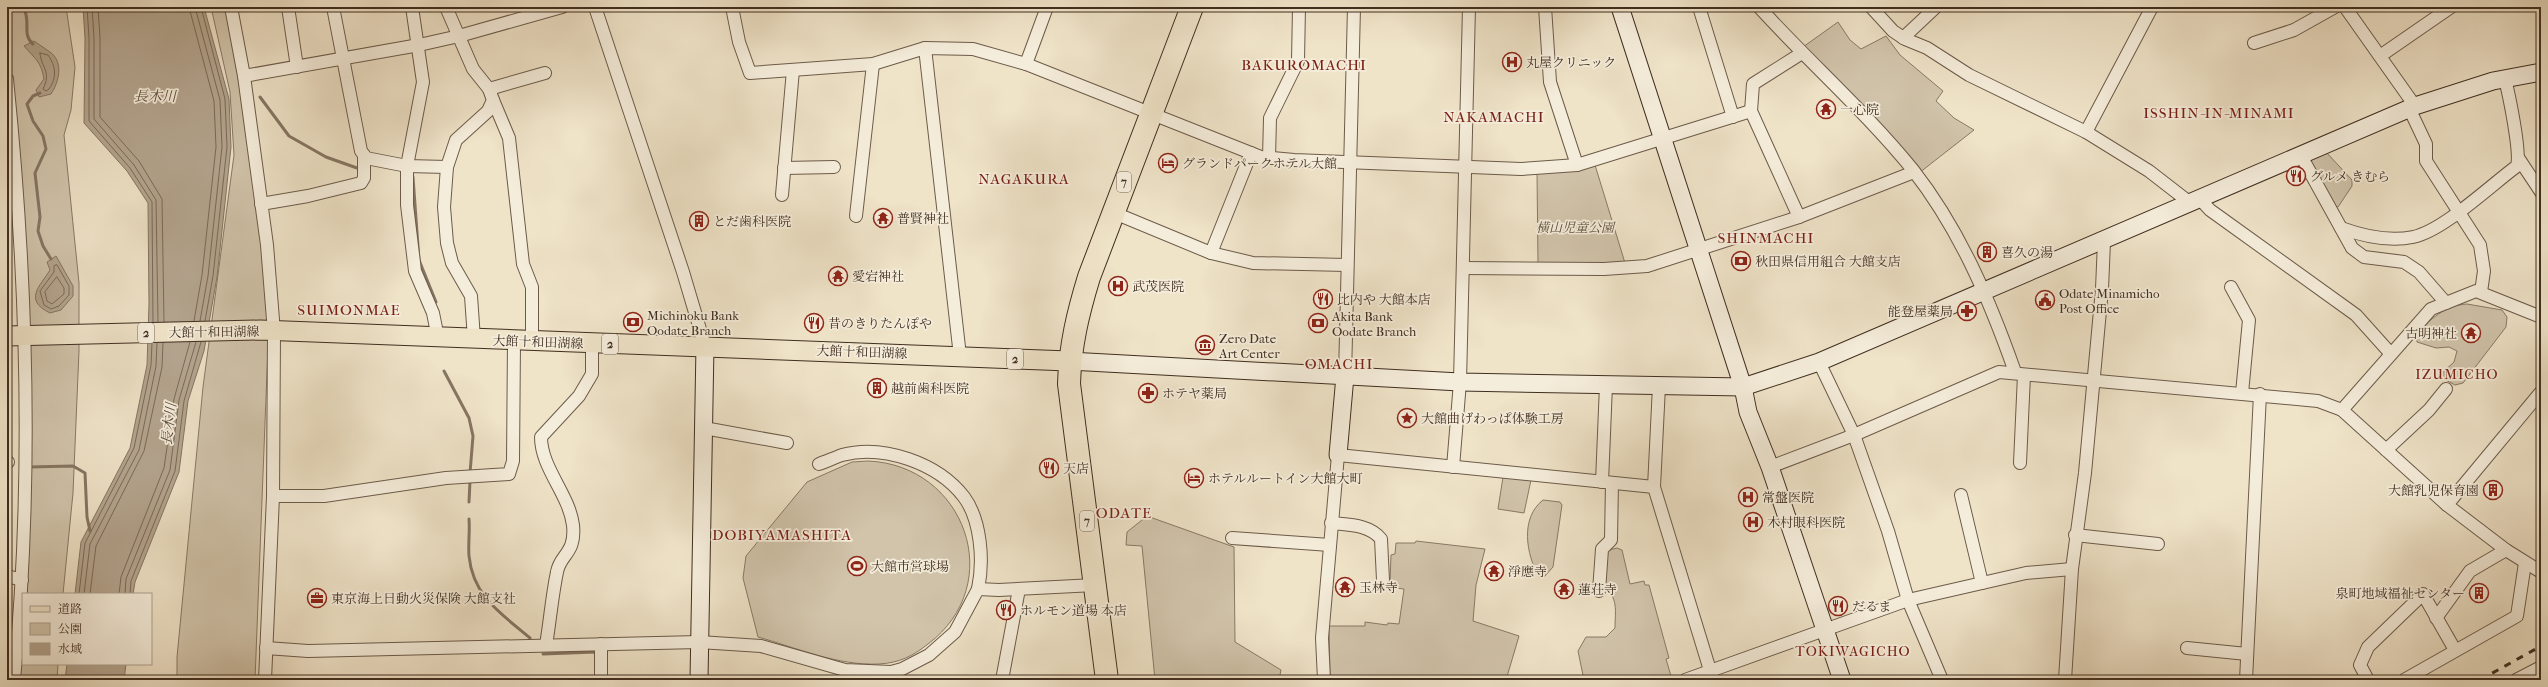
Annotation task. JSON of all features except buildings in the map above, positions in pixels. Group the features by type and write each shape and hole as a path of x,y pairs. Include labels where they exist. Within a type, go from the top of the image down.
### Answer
{"highway":[{"name":"7","path":"1107,680 1069,384 1069,361 1075,322 1112,212 1152,113 1192,7"}],"main road":[{"name":"大館十和田湖線","path":"21,336 267,331 592,344 705,346 1069,361"}],"street":[{"path":"231,7 244,76 261,204 273,496 265,680"},
{"path":"288,7 297,67"},
{"path":"333,7 361,151 366,158 379,162 407,166 447,167"},
{"path":"412,7 419,45 423,82 407,166 407,205 415,270 433,313 438,338"},
{"path":"273,496 324,496 446,478 509,474 513,461 523,341 532,287 523,264 509,138 491,94 473,69 446,7"},
{"path":"244,76 343,60 419,45 459,36 562,7"},
{"path":"595,7 683,272 705,346 699,680"},
{"path":"732,7 739,42 750,73 873,64 925,48 973,49 1026,64 1251,153 1269,158 1464,165 1521,169 1578,165 1663,140 1751,111"},
{"path":"1026,64 1047,7"},
{"path":"1269,158 1270,118 1298,61 1299,7"},
{"path":"1324,680 1322,638 1345,376 1349,162 1354,7"},
{"path":"1453,467 1460,382 1464,165 1469,7"},
{"path":"1545,7 1550,82 1578,165"},
{"path":"1620,7 1743,387 1748,412 1770,467 1842,680"},
{"path":"1699,7 1734,117"},
{"path":"1759,7 1891,144 1914,172 1950,226 1985,292 2019,374 2020,463"},
{"path":"1871,7 1886,24 1903,38 1927,48 1969,75 2086,132 2210,210 2356,315 2391,354"},
{"path":"1903,38 1936,7"},
{"path":"2086,132 2152,7"},
{"path":"2254,43 2294,30 2335,7"},
{"path":"2344,7 2380,56 2412,107 2426,144 2426,161 2480,245 2484,271 2480,292"},
{"path":"2380,56 2451,7"},
{"path":"925,48 960,356"},
{"path":"1799,217 1751,111 1753,84 1802,53"},
{"path":"856,216 873,64"},
{"path":"782,195 793,70"},
{"path":"1069,361 1460,382 1743,387 1819,362 2104,241 2194,200 2412,107 2505,79 2541,72"},
{"path":"491,94 545,73"},
{"path":"7,79 14,159 21,336 25,384 22,580 14,680"},
{"path":"2341,228 2362,235 2388,238 2413,237 2435,228 2517,166 2518,159 2512,122 2512,111 2505,79"},
{"path":"474,339 471,296 452,263 447,243 444,207 447,167 456,140 488,111 491,94"},
{"path":"1211,253 1251,153"},
{"path":"2300,154 2352,248 2364,257 2404,262 2419,272 2446,303"},
{"path":"261,204 308,196 361,183 364,178 364,155"},
{"path":"2518,159 2541,192"},
{"path":"784,168 834,167"},
{"path":"1463,268 1604,269 1647,266 1799,217 1914,172"},
{"path":"1112,212 1211,253 1253,263 1347,265"},
{"path":"2065,680 2075,535 2085,473 2092,380 2102,289 2104,241"},
{"path":"2232,288 2249,320 2242,393"},
{"path":"2342,410 2431,309 2476,291 2541,317"},
{"path":"546,645 557,570 568,554 573,541 572,524 568,505 541,448 541,437 579,396 592,374 592,344"},
{"path":"1819,362 1854,435 1888,531 1908,600 1942,680"},
{"path":"1770,467 1854,435 1999,372 2318,400 2342,410 2447,505 2506,550 2541,572"},
{"path":"1599,591 1602,549 1611,540 1607,483 1606,385"},
{"path":"1659,386 1654,487 1713,675"},
{"path":"2386,450 2429,410 2446,388"},
{"path":"2447,505 2540,393"},
{"path":"2246,680 2260,394"},
{"path":"704,428 787,443"},
{"path":"266,648 316,651 699,642 761,646 845,670 891,672 902,669 929,655 955,632 978,588 982,561 977,528 964,498 947,480 907,459 882,453 843,455 819,464"},
{"path":"1338,455 1654,487"},
{"path":"1961,495 1982,583"},
{"path":"1331,523 1355,525 1377,534 1380,539 1383,580"},
{"path":"2075,535 2158,544"},
{"path":"1232,538 1330,545"},
{"path":"2436,618 2470,571 2506,550"},
{"path":"2404,680 2517,616 2525,563"},
{"path":"1685,680 1713,675 1826,630 1908,600 2026,573 2072,569"},
{"path":"7,576 22,580"},
{"path":"978,588 1019,589 1095,585"},
{"path":"1002,680 1019,589"},
{"path":"2368,680 2360,665 2368,647 2423,594 2455,650"},
{"path":"601,644 601,680"},
{"path":"2187,648 2247,654"},
{"path":"2516,680 2541,667"}],"green space":[{"path":"7,7 66,7 75,67 71,110 64,135 79,283 79,351 73,493 63,593 25,593 16,137 7,58"},
{"path":"211,7 229,7 265,270 269,320 255,680 177,680 177,657 203,387 234,155 230,92"},
{"path":"1838,22 1850,40 1861,49 1886,36 1900,55 1943,91 1936,101 1954,118 1974,130 1919,173 1803,47"},
{"path":"2326,152 2352,180 2352,186 2338,207 2333,207 2310,163 2312,158"},
{"name":"横山児童公園","path":"1595,165 1625,263 1538,263 1537,172"},
{"path":"2467,304 2502,310 2507,317 2506,327 2463,383 2455,385 2444,379 2444,371 2454,362 2457,351 2449,347 2436,348 2417,342 2416,336 2426,324 2438,314 2452,307"},
{"name":"大館市営球場","path":"868,461 902,468 930,483 951,505 964,532 970,561 966,591 952,619 928,644 917,652 893,662 879,664 864,664 833,659 758,637 743,578 746,556 807,482 852,462"},
{"path":"1503,477 1531,480 1524,513 1498,509"},
{"path":"1543,500 1560,502 1562,505 1553,567 1544,577 1539,577 1534,568 1528,547 1528,526 1531,516"},
{"path":"1147,516 1234,547 1235,642 1281,670 1279,680 1155,680 1142,546 1126,545 1127,532"},
{"path":"1416,541 1485,549 1476,585 1473,621 1519,636 1506,680 1402,680 1330,677 1329,626 1365,626 1365,622 1387,625 1388,623 1399,624 1404,589 1396,588 1396,583 1390,583 1391,555 1395,554 1396,543 1415,543"},
{"path":"1617,548 1622,550 1630,584 1644,581 1645,585 1649,585 1669,658 1666,659 1671,676 1661,680 1584,680 1578,651 1586,637 1606,637 1615,628 1614,600 1612,595 1603,587 1605,551"},
{"path":"22,630 22,665 58,665 57,680 17,680"}],"water":[{"name":"長木川","path":"83,7 204,7 229,99 231,147 217,277 204,351 188,401 179,472 135,582 133,593 75,593 81,542 130,448 147,365 149,304 148,203 127,171 84,123 85,38"},
{"path":"34,41 54,56 59,67 58,78 51,94 39,97 36,90 44,79 43,73 37,61 24,46"},
{"path":"56,256 73,286 73,296 61,310 50,313 37,303 35,298 38,287 50,270 47,262"},
{"path":"67,665 126,665 124,680 65,680"}],"waterway":[{"path":"23,7 27,17 27,32 29,40 33,44"},
{"path":"40,93 33,96 27,104 33,121 43,136 46,149 35,173 40,217 38,231 43,246 51,259"},
{"path":"260,97 289,136 326,157 357,168"},
{"path":"413,177 419,260 436,302"},
{"path":"444,371 469,418 473,436 470,473"},
{"path":"29,467 73,466 85,473 87,517 90,531"},
{"path":"469,502 470,481"},
{"path":"469,519 469,556 476,583 490,603 530,638"},
{"path":"543,654 596,652 596,654"}],"railway":[{"path":"2480,680 2541,646"}],"place":[{"name":"丸屋クリニック","path":"1512,62"},
{"name":"一心院","path":"1826,109"},
{"name":"グランドパークホテル大館","path":"1168,163"},
{"name":"グルメ きむら","path":"2296,176"},
{"name":"普賢神社","path":"883,218"},
{"name":"とだ歯科医院","path":"699,221"},
{"name":"喜久の湯","path":"1987,252"},
{"name":"秋田県信用組合 大館支店","path":"1741,261"},
{"name":"愛宕神社","path":"838,276"},
{"name":"武茂医院","path":"1118,286"},
{"name":"比内や 大館本店","path":"1323,299"},
{"name":"Odate Minamicho Post Office","path":"2045,300"},
{"name":"能登屋薬局","path":"1967,311"},
{"name":"Michinoku Bank Oodate Branch","path":"633,322"},
{"name":"昔のきりたんぽや","path":"814,323"},
{"name":"Akita Bank Oodate Branch","path":"1318,323"},
{"name":"古明神社","path":"2471,333"},
{"name":"Zero Date Art Center","path":"1205,345"},
{"name":"越前歯科医院","path":"877,388"},
{"name":"ホテヤ薬局","path":"1148,393"},
{"name":"大館曲げわっぱ体験工房","path":"1407,418"},
{"name":"天店","path":"1049,468"},
{"name":"ホテルルートイン大館大町","path":"1194,478"},
{"name":"大館乳児保育園","path":"2493,490"},
{"name":"常盤医院","path":"1748,497"},
{"name":"木村眼科医院","path":"1753,522"},
{"name":"大館市営球場","path":"857,566"},
{"name":"淨應寺","path":"1494,571"},
{"name":"玉林寺","path":"1345,587"},
{"name":"蓮荘寺","path":"1564,589"},
{"name":"泉町地域福祉センター","path":"2479,593"},
{"name":"東京海上日動火災保険 大館支社","path":"317,598"},
{"name":"だるま","path":"1838,606"},
{"name":"ホルモン道場 本店","path":"1006,610"}],"district":[{"name":"BAKUROMACHI","path":"1304,65"},
{"name":"ISSHIN-IN-MINAMI","path":"2219,113"},
{"name":"NAKAMACHI","path":"1494,117"},
{"name":"NAGAKURA","path":"1024,179"},
{"name":"SHINMACHI","path":"1766,238"},
{"name":"SUIMONMAE","path":"349,310"},
{"name":"OMACHI","path":"1339,364"},
{"name":"IZUMICHO","path":"2457,374"},
{"name":"ODATE","path":"1124,513"},
{"name":"DOBIYAMASHITA","path":"782,535"},
{"name":"TOKIWAGICHO","path":"1853,651"}]}
